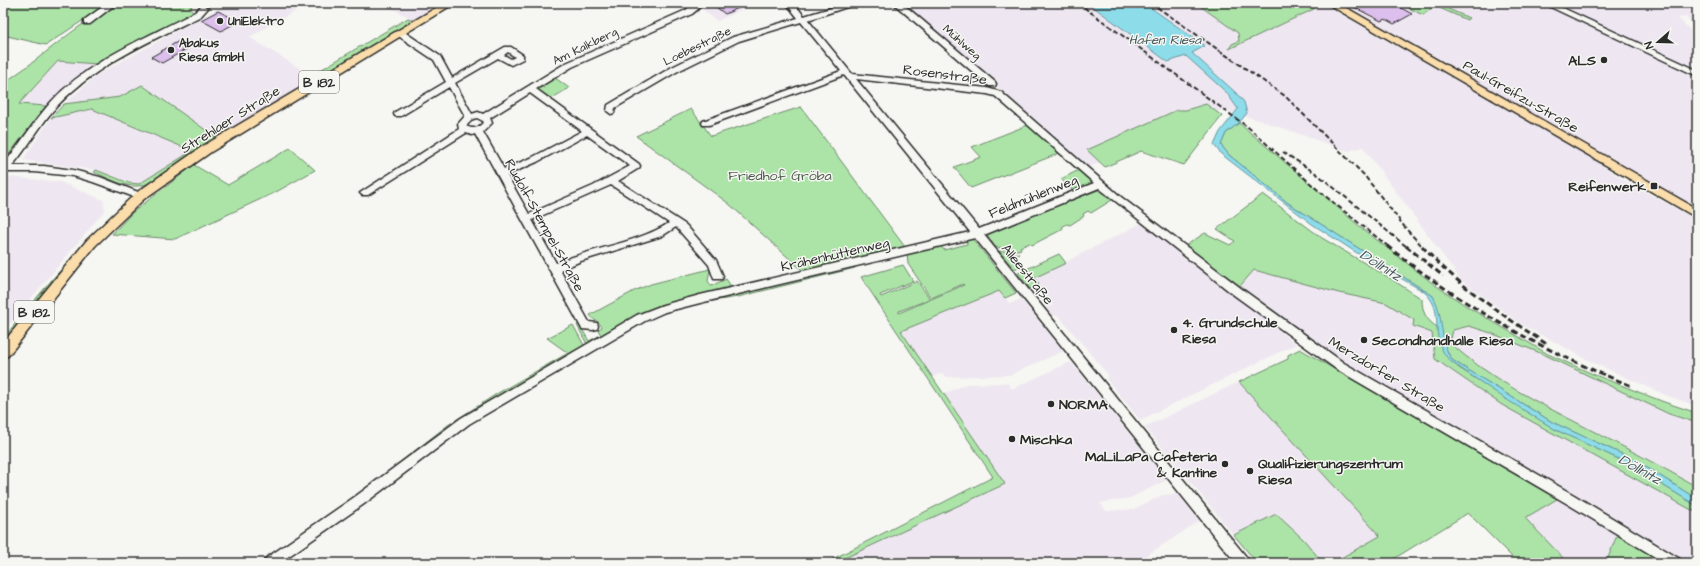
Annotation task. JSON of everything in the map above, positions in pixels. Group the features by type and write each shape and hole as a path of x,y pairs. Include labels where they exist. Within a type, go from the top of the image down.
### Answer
{"main road":[{"name":"Strehlaer Straße","path":"3,352 66,273 114,220 140,196 207,149 450,3"},
{"name":"Paul-Greifzu-Straße","path":"1332,3 1697,214"}],"street":[{"path":"88,22 113,3"},
{"name":"Am Kalkberg","path":"485,117 575,62 689,12 697,3"},
{"name":"Alleestraße","path":"790,3 1244,563"},
{"path":"803,18 855,3"},
{"name":"Mühlweg","path":"898,3 992,84"},
{"path":"1546,3 1697,73"},
{"path":"4,170 25,145 44,115 73,86 106,64 198,14 204,8"},
{"name":"Loebestraße","path":"611,111 611,107 625,98 702,56 740,38 803,18"},
{"path":"400,33 437,58 470,117"},
{"path":"398,114 498,55"},
{"path":"706,123 848,74"},
{"name":"Rosenstraße","path":"848,74 987,91 998,94 1100,184"},
{"path":"526,219 577,199 612,181 636,166 530,89"},
{"path":"365,193 464,130 472,132 478,131 484,128 488,123 485,117 478,115 470,117 462,124 464,130"},
{"name":"Rudolf-Stempel-Straße","path":"478,131 586,326 592,326"},
{"path":"501,174 534,160 588,131"},
{"path":"4,170 40,169 73,172 102,181 140,196"},
{"path":"612,181 683,227 713,263 718,276"},
{"name":"Feldmühlenweg","path":"976,234 1100,184"},
{"name":"Merzdorfer Straße","path":"1100,184 1233,287 1340,366 1570,499 1676,563"},
{"path":"554,268 578,258 659,234 676,223"},
{"name":"Krähenhüttenweg","path":"269,563 360,500 450,431 484,409 641,318 663,309 700,299 976,234"}],"shaded area":[{"path":"228,3 310,3 249,37 317,79 217,138 142,85 120,97 64,104 97,75"},
{"path":"388,3 443,3 414,21 385,5"},
{"path":"701,3 756,3 717,21 700,7"},
{"path":"903,3 1088,3 1168,62 1186,56 1204,45 1144,3 1322,3 1595,160 1622,179 1697,220 1697,406 1668,396 1596,364 1521,324 1462,281 1363,147 1348,151 1259,120 1222,110 1087,168 1005,98 1006,94"},
{"path":"1338,3 1541,3 1697,76 1697,208"},
{"path":"1550,3 1697,3 1697,29 1686,17 1678,18 1697,37 1697,71"},
{"path":"58,61 97,64 77,78 46,106 19,104"},
{"path":"92,109 193,151 139,184 135,184 96,170 23,160 51,118"},
{"path":"7,177 60,182 103,200 105,210 3,332 3,182"},
{"name":"4. Grundschule Riesa","path":"1142,223 1296,344 1140,420 1106,378 1109,376 1059,316 1052,315 1046,308 1053,305 1037,286 1039,284 1034,278"},
{"path":"1254,270 1339,293 1386,302 1414,320 1414,326 1432,333 1435,359 1502,405 1697,513 1697,563 1689,563 1494,447 1342,363 1304,336 1240,286"},
{"path":"999,291 1010,304 1021,299 1063,351 1010,375 947,377 942,373 932,377 900,331"},
{"path":"1469,326 1502,337 1545,355 1669,414 1697,423 1697,487 1648,459 1526,397 1466,358 1450,343 1453,330"},
{"path":"1071,362 1167,480 1130,498 1100,503 1106,511 1134,509 1163,495 1178,494 1199,521 1135,563 834,563 1005,484 944,394 967,384 1007,383 1012,389"},
{"name":"Qualifizierungszentrum Riesa","path":"1239,382 1381,536 1332,563 1323,563 1304,540 1276,514 1234,535 1145,427"},
{"path":"1557,499 1617,535 1606,563 1568,563 1525,518"}],"green space":[{"path":"3,3 109,3 46,45 3,35"},
{"path":"118,3 191,3 192,12 97,64 58,61 19,104 46,106 3,162 3,84 83,24 88,25"},
{"path":"1196,3 1312,3 1314,9 1229,49 1232,44 1239,41 1238,33"},
{"path":"1398,3 1435,3 1469,18 1467,20 1435,6 1423,15"},
{"path":"408,18 414,21 317,79 312,75"},
{"path":"554,77 569,88 549,100 536,90 542,87 544,88 543,86"},
{"path":"142,85 217,138 149,183 135,186 121,184 94,172 96,170 129,183 139,184 192,151 92,109 51,118 64,104 120,97"},
{"path":"1206,104 1222,116 1184,165 1141,151 1105,167 1087,150 1177,110 1186,110"},
{"name":"Friedhof Gröba","path":"801,107 905,247 935,240 936,242 734,287 803,271 728,203 636,136 691,109 711,136"},
{"path":"1239,123 1364,230 1435,285 1468,307 1548,354 1595,375 1664,402 1697,413 1697,423 1669,414 1545,355 1491,333 1469,326 1453,330 1450,343 1482,368 1533,400 1697,487 1697,499 1635,460 1552,422 1452,360 1444,345 1433,296 1288,203 1229,155 1221,145 1226,133"},
{"path":"1028,125 1060,153 971,188 954,167 981,157 972,147"},
{"path":"290,148 315,170 276,192 175,239 112,234 133,212 194,165 228,185"},
{"path":"1079,170 1093,183 1073,191 1061,179"},
{"path":"1098,190 1112,200 1091,213 1088,211 1083,214 1084,216 1070,225 1067,224 1062,227 1063,229 1032,245 1030,243 1020,247 1021,249 1018,250 995,247 987,234"},
{"path":"1263,194 1322,238 1422,299 1425,315 1430,322 1437,327 1443,350 1459,368 1556,430 1623,461 1697,506 1697,513 1502,405 1435,359 1432,333 1413,326 1414,320 1386,303 1339,293 1254,270 1240,286 1185,246 1205,233 1230,245 1235,241 1217,229"},
{"path":"971,237 1016,293 1005,298 999,291 901,331 1005,484 834,563 825,563 993,477 861,277 903,265 913,281 880,295 881,297 917,281 930,299 899,311 899,313 964,285 963,284 931,298 908,264 907,254 941,246 944,250 967,244 966,239"},
{"path":"86,244 3,347 3,339 22,315 56,275"},
{"path":"999,251 1019,254 1012,257 1021,266 1014,269"},
{"path":"1059,254 1066,263 1034,278 1039,284 1030,289 1018,273"},
{"path":"858,265 855,268 738,297 675,309 642,322 485,412 452,434 361,505 280,563 275,563 360,503 466,423 641,321 675,308"},
{"path":"710,269 708,281 711,286 726,279 733,289 675,303 588,346 577,325 579,324 589,341 601,335 598,330 602,327 590,315 634,291 651,284"},
{"path":"573,325 585,347 551,368 264,563 261,563 356,496 448,425 498,393 568,353 547,338"},
{"path":"1300,349 1557,499 1525,518 1568,563 1518,563 1468,513 1387,563 1332,563 1380,536 1239,382 1288,359 1288,355"},
{"path":"1276,514 1304,540 1323,563 1257,563 1234,535"},
{"path":"1617,535 1664,563 1606,563"}],"water":[{"path":"1088,3 1144,3 1205,46 1192,53 1235,92 1244,102 1247,113 1239,123 1226,133 1221,145 1229,155 1288,203 1433,296 1439,312 1445,344 1452,360 1552,422 1635,460 1697,499 1697,506 1623,461 1556,430 1504,398 1450,361 1440,345 1433,304 1423,291 1357,253 1312,224 1221,154 1214,145 1220,132 1238,109 1226,92 1186,56 1168,62"}],"building":[{"path":"711,3 750,3 725,14"},
{"path":"1346,3 1392,3 1412,14 1394,24 1385,19 1381,21"},
{"name":"UniElektro","path":"218,11 239,21 221,31 201,20"},
{"name":"Abakus Riesa GmbH","path":"179,41 190,47 162,63 151,57"}],"railway":[{"path":"1078,3 1249,128 1319,191 1389,247"},
{"path":"1151,3 1285,96 1364,175 1407,230 1423,247"},
{"path":"1690,3 1697,8"},
{"path":"1283,152 1317,174 1407,247"},
{"path":"1387,246 1445,288 1504,325 1566,358 1632,386"},
{"path":"1406,246 1443,276"},
{"path":"1422,246 1436,261 1466,287 1548,345"}],"place":[{"name":"UniElektro","path":"220,21"},
{"name":"Abakus Riesa GmbH","path":"171,50"},
{"name":"ALS","path":"1604,60"},
{"name":"Reifenwerk","path":"1654,186"},
{"name":"4. Grundschule Riesa","path":"1174,330"},
{"name":"Secondhandhalle Riesa","path":"1364,340"},
{"name":"NORMA","path":"1051,404"},
{"name":"Mischka","path":"1012,439"},
{"name":"MaLiLaPa Cafeteria & Kantine","path":"1225,464"},
{"name":"Qualifizierungszentrum Riesa","path":"1250,471"}],"water label":[{"name":"Hafen Riesa","path":"1165,39"},
{"name":"Döllnitz","path":"1381,265"},
{"name":"Döllnitz","path":"1640,469"}]}
